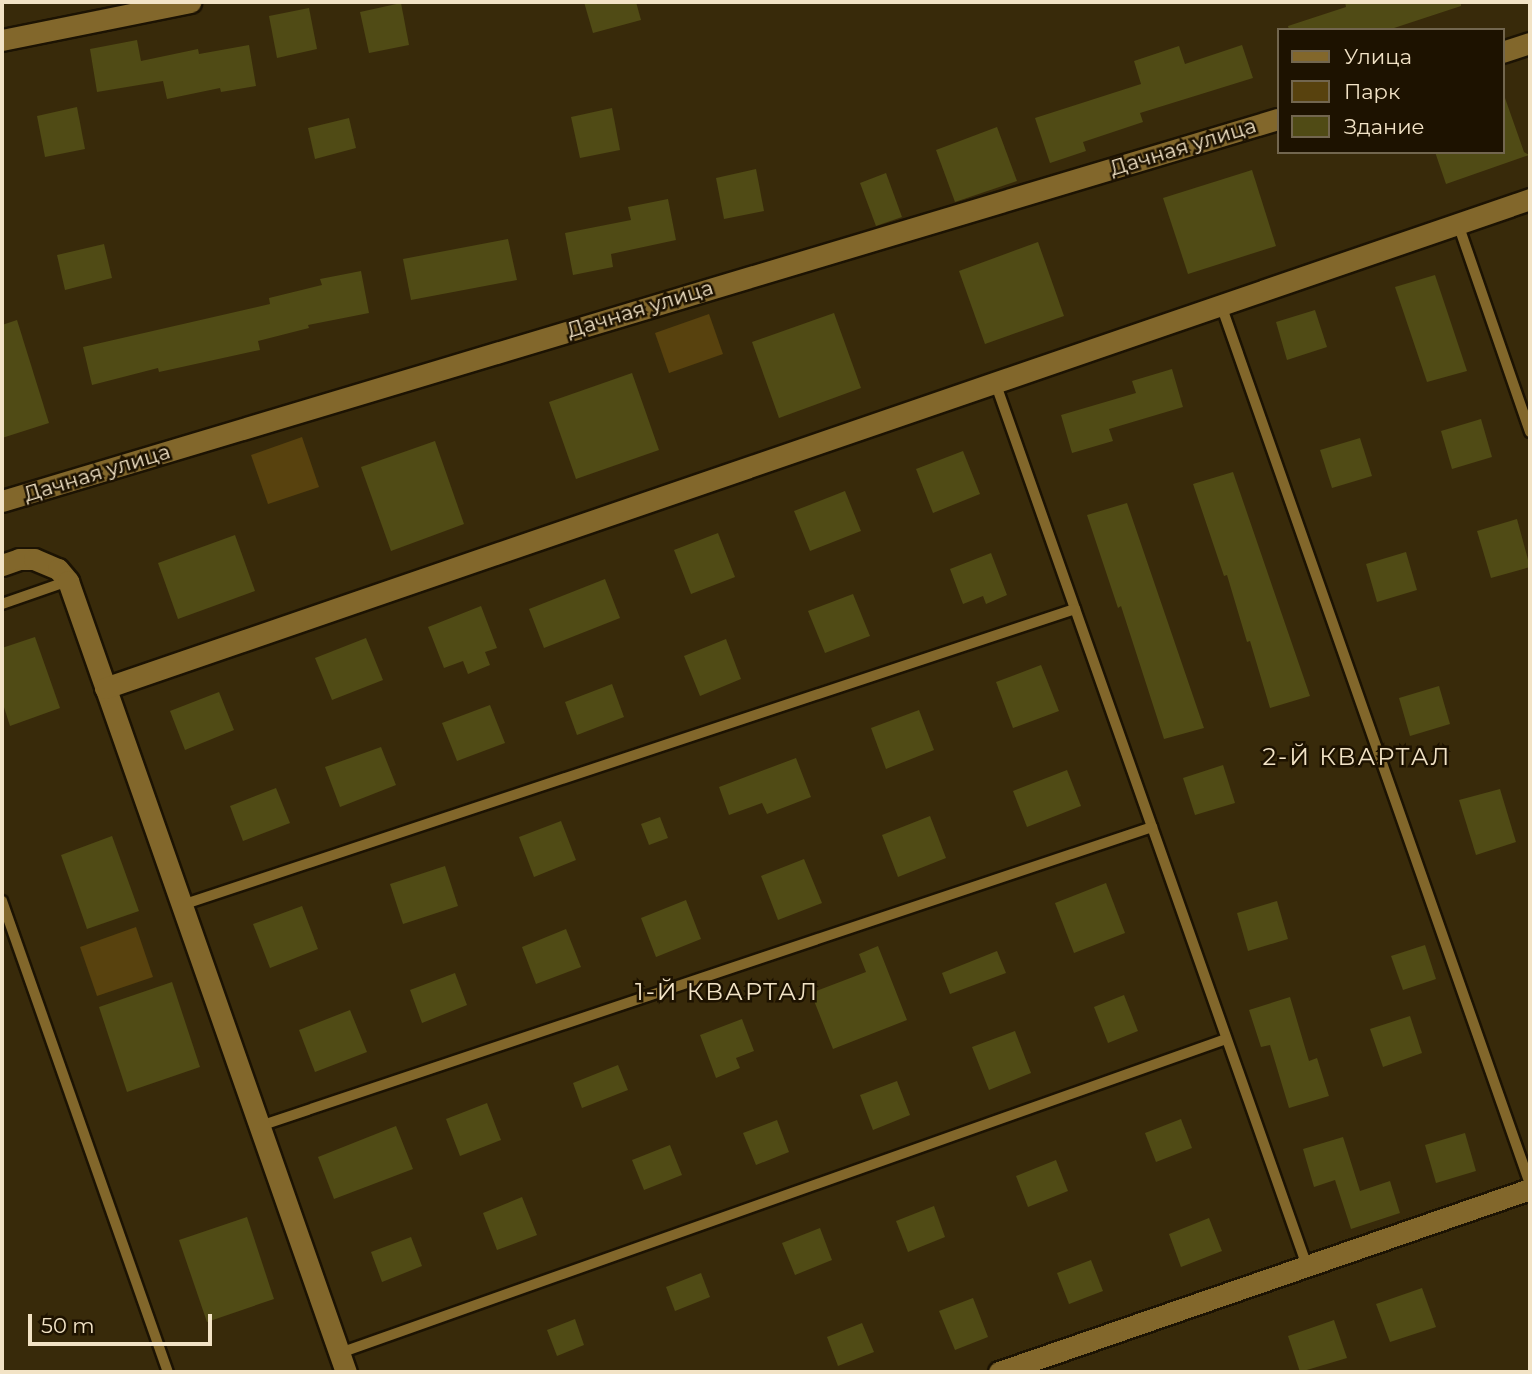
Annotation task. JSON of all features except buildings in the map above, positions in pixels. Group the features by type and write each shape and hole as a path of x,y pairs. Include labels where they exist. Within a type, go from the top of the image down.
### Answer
{"street":[{"path":"2,40 190,2"},
{"path":"1504,51 1530,43"},
{"name":"Дачная улица","path":"2,501 1276,119"},
{"path":"105,688 1530,199"},
{"path":"2,565 19,559 34,559 58,569 68,581 343,1363"},
{"path":"999,1372 1530,1187"}],"lane":[{"path":"1458,224 1530,432"},
{"path":"1220,305 1530,1187"},
{"path":"995,383 1307,1266"},
{"path":"2,604 68,581"},
{"path":"182,905 1075,609"},
{"path":"260,1126 1152,827"},
{"path":"2,901 168,1372"},
{"path":"343,1363 1226,1039"}],"green space":[{"path":"709,314 723,354 669,373 655,333"},
{"path":"302,437 319,487 268,504 251,455"},
{"path":"136,927 153,977 97,996 80,947"}],"district":[{"name":"2-Й КВАРТАЛ","path":"1357,757"},
{"name":"1-Й КВАРТАЛ","path":"727,992"}]}
